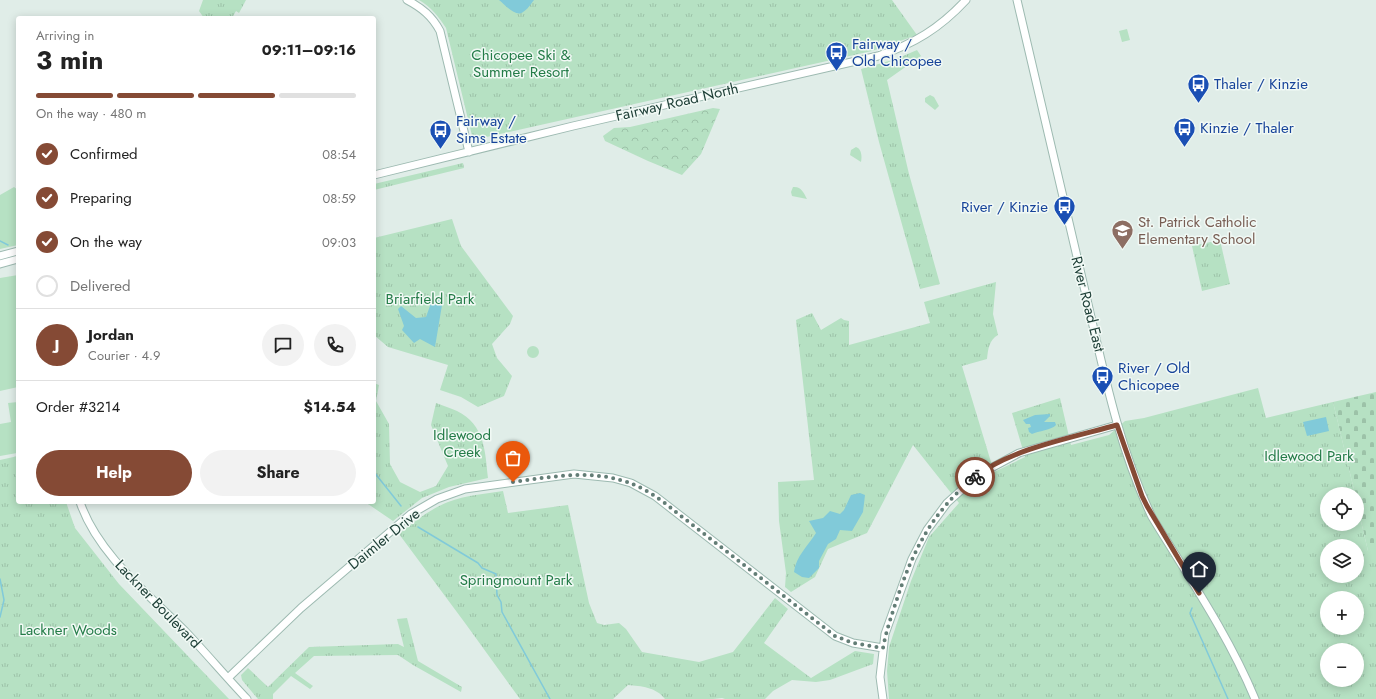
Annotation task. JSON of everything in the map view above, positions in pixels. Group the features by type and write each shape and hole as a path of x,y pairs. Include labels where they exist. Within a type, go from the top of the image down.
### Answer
{"street":[{"path":"407,0 428,13 440,31 469,152"},
{"name":"Fairway Road North","path":"376,175 573,126 878,56 894,51 922,37 947,20 966,0"},
{"name":"River Road East","path":"1017,0 1117,425 1142,496 1152,517 1227,640 1245,674 1255,699"},
{"path":"0,256 16,252"},
{"path":"0,264 16,260"},
{"path":"10,261 16,262"},
{"path":"883,699 880,677 885,634 912,559 927,530 948,503 978,475 1019,453 1117,425"},
{"name":"Daimler Drive","path":"228,678 301,608 411,514 437,499 465,489 574,474 608,476 632,483 644,489 687,520 835,636 853,643 883,648"},
{"name":"Lackner Boulevard","path":"81,504 97,537 116,560 144,591 185,631 247,699"}],"green space":[{"path":"203,0 246,0 239,13 236,11 233,16 203,16 199,11"},
{"name":"Chicopee Ski & Summer Resort","path":"419,0 892,0 917,35 872,51 473,140 446,28 434,12"},
{"path":"1127,29 1130,40 1122,42 1119,31"},
{"path":"917,50 921,56 887,80 909,174 940,284 920,289 879,142 861,69 896,59"},
{"path":"930,95 934,97 939,106 935,110 925,102 925,98"},
{"path":"713,108 720,109 701,154 682,175 605,141 603,136 614,128 630,127"},
{"path":"856,147 860,151 861,162 850,155 851,150"},
{"path":"463,163 464,168 376,190 376,184"},
{"path":"14,187 16,188 16,245 0,249 0,195"},
{"path":"793,187 800,189 807,199 792,196 791,192"},
{"name":"Briarfield Park","path":"452,219 461,246 513,316 510,324 492,344 497,358 512,376 504,396 478,407 461,397 440,390 448,365 388,347 376,337 376,238"},
{"path":"1220,240 1230,284 1202,291 1192,246"},
{"path":"16,275 16,387 0,391 0,278"},
{"name":"Idlewood Park","path":"996,282 993,314 998,335 991,342 987,359 962,366 994,472 1025,457 1012,413 1060,398 1071,445 1109,435 1125,421 1144,418 1258,388 1266,418 1333,402 1353,487 1320,487 1320,531 1363,531 1368,551 1376,551 1376,699 889,699 887,671 889,647 911,581 929,537 959,503 913,445 867,533 828,549 815,577 791,592 785,587 786,573 779,521 778,482 814,480 796,320 812,313 821,330 841,318 849,321 849,345 930,323 924,302"},
{"path":"533,346 537,348 539,352 537,356 533,358 529,356 527,352 529,348"},
{"name":"Idlewood Creek","path":"376,384 379,385 376,401"},
{"path":"1376,392 1376,551 1368,551 1363,531 1364,487 1353,487 1333,402"},
{"name":"Idlewood Creek","path":"376,401 389,424 390,464 400,482 420,492 436,486 448,466 431,425 436,403 457,411 466,417 478,431 482,440 486,458 488,478 449,487 422,498 393,521 368,504 376,504"},
{"path":"16,402 16,453 0,456 0,424 11,422 8,403"},
{"name":"Lackner Woods","path":"16,456 16,504 67,504 75,528 119,584 229,699 0,699 0,460"},
{"name":"Springmount Park","path":"503,491 508,513 568,505 589,603 597,623 604,625 619,623 626,629 642,652 699,662 733,652 775,598 788,609 764,643 811,678 855,651 874,654 873,664 830,680 816,682 792,680 773,691 765,699 665,699 653,690 628,685 613,699 520,699 399,534 416,520 448,502 469,496"},
{"path":"407,618 418,661 462,687 461,692 398,655 314,656 295,673 313,686 310,689 291,676 273,694 273,699 258,699 242,680 241,675 248,668 268,687 309,647 398,644 404,647 397,619"}],"water":[{"path":"499,0 534,0 526,10 517,13 510,10"},
{"path":"443,299 435,347 420,339 414,343 402,330 404,326 398,309 401,306 416,318 426,317 431,303"},
{"path":"1050,414 1044,422 1055,422 1056,425 1032,434 1029,432 1028,428 1031,427 1030,424 1026,424 1023,420 1035,415"},
{"path":"1326,417 1329,431 1307,436 1303,422"},
{"path":"860,493 865,495 863,512 852,531 840,530 836,539 828,544 819,561 819,568 809,578 802,577 794,572 797,561 816,533 809,521 823,518 830,511 840,514 844,510 851,495"}],"waterway":[{"name":"Idlewood Creek","path":"0,241 8,245"},
{"name":"Idlewood Creek","path":"376,475 401,506"},
{"name":"Idlewood Creek","path":"418,527 478,563 482,568 496,574 497,595 501,602 502,612 550,699"},
{"path":"0,579 4,600 0,617"},
{"path":"1192,608 1190,613 1228,699"}],"way so far":[{"path":"513,482 574,474 608,476 632,483 655,496 835,636 853,643 883,648 885,634 901,588 912,559 927,530 948,503 975,477"}],"place":[{"name":"Fairway / Old Chicopee","path":"836,72"},
{"name":"Thaler / Kinzie","path":"1199,104"},
{"name":"Kinzie / Thaler","path":"1184,148"},
{"name":"Fairway / Sims Estate","path":"441,150"},
{"name":"River / Kinzie","path":"1064,226"},
{"name":"St. Patrick Catholic Elementary School","path":"1123,250"},
{"name":"River / Old Chicopee","path":"1103,396"}],"route":[{"path":"975,477 1019,453 1117,425 1142,496 1152,517 1199,593"}]}
